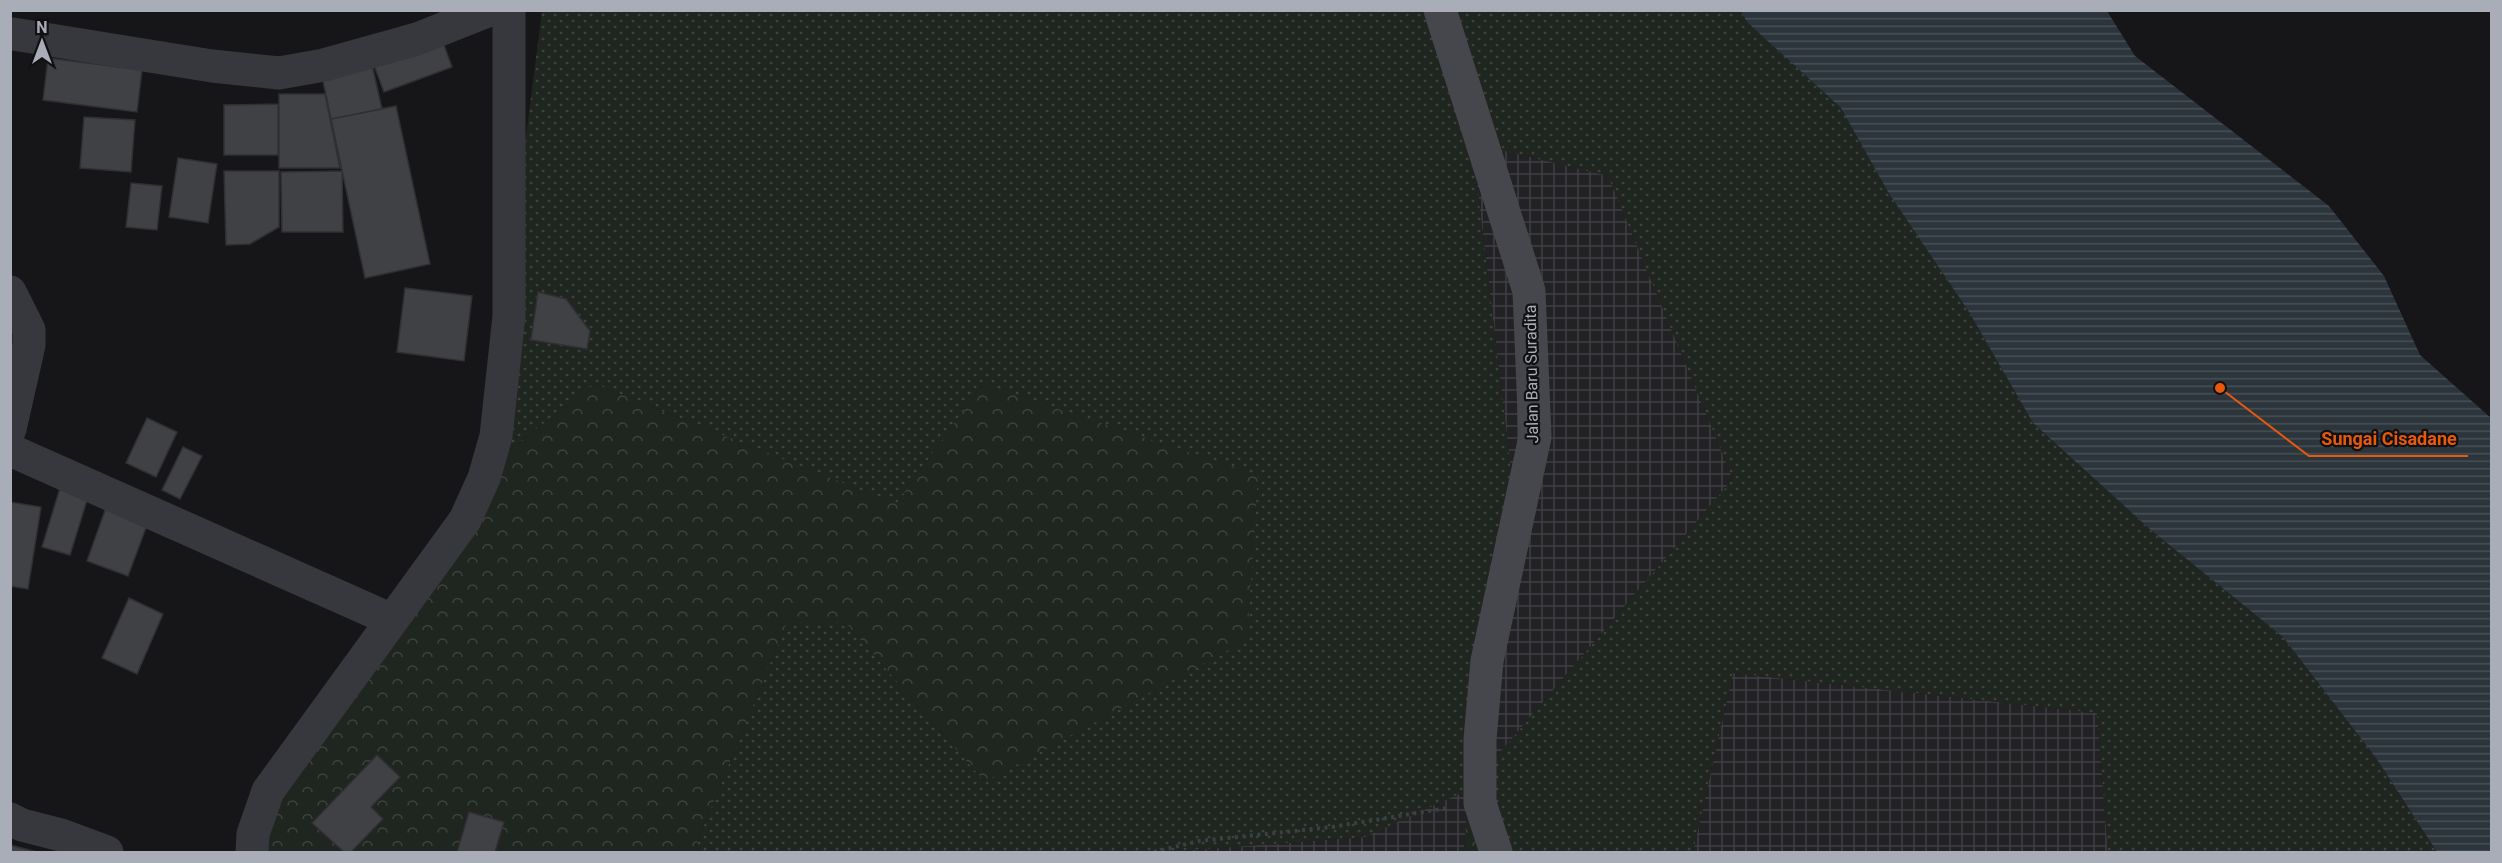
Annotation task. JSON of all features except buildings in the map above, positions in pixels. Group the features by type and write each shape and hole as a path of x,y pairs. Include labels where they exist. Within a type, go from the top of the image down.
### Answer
{"main road":[{"name":"Jalan Baru Suradita","path":"1440,10 1529,291 1535,437 1487,661 1480,739 1480,803 1496,852"}],"street":[{"path":"13,29 212,66 279,73 324,65 417,39 490,10"},
{"path":"252,852 253,834 268,791 465,520 484,478 496,436 509,316 509,10"},
{"path":"10,292 29,330 29,345 10,429"},
{"path":"10,450 392,620"},
{"path":"10,819 22,825 61,835 107,852"}],"path":[{"path":"1154,852 1199,841 1332,827 1480,803"}],"shaded area":[{"path":"1741,11 2107,11 2135,56 2329,206 2384,276 2420,355 2491,418 2491,852 2437,852 2376,758 2283,637 2152,531 2033,423 1969,312 1888,192 1841,108 1747,22"},
{"path":"1472,143 1608,175 1733,479 1468,790 1464,852 1165,852 1365,837 1516,512"},
{"path":"1733,673 2097,713 2108,852 1693,852"}],"green space":[{"path":"542,11 1741,11 1747,22 1841,108 1888,192 1969,312 2033,423 2152,531 2283,637 2376,758 2437,852 2108,852 2097,713 1733,673 1693,852 1493,852 1468,790 1365,837 1165,852 693,852 787,622 845,622 985,782 982,384 897,505 595,384 477,475 499,347","holes":["1472,143 1608,176 1733,479 1469,789 1516,512"]},
{"path":"595,384 896,504 982,384 1258,475 1247,640 985,782 845,622 787,622 693,852 240,852 477,475"},
{"path":"1468,790 1493,852 1464,852"}],"place":[{"name":"Sungai Cisadane","path":"2220,388"}]}
